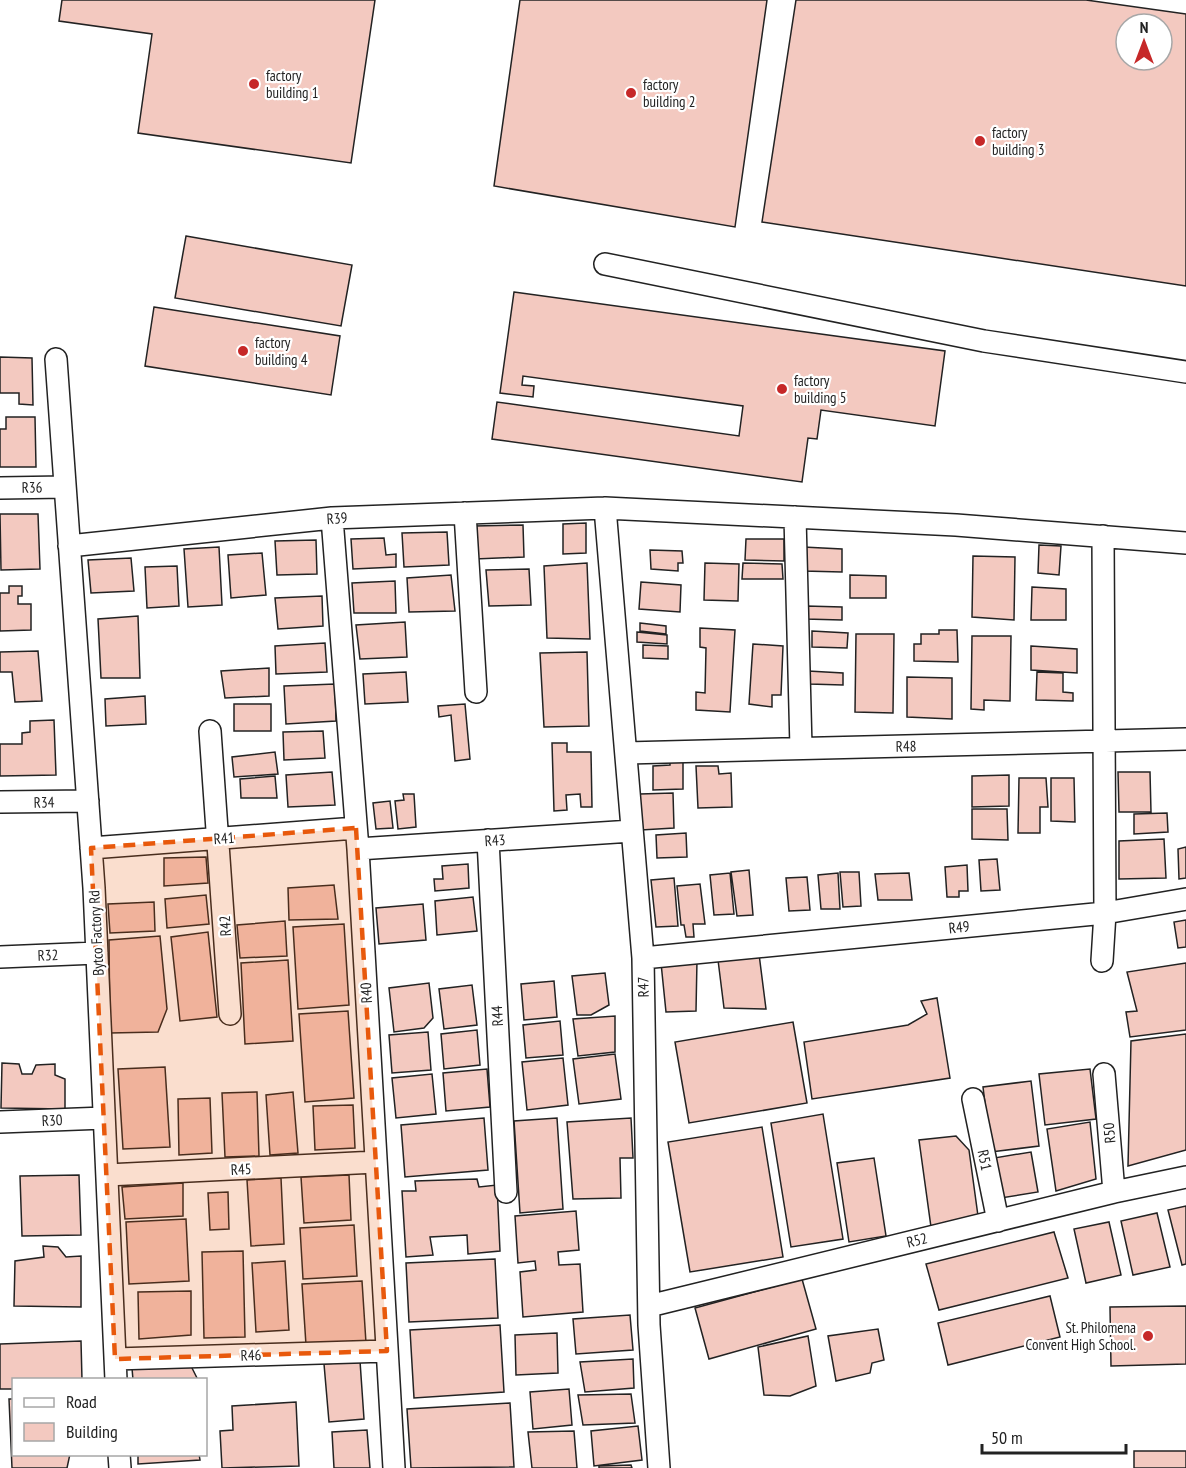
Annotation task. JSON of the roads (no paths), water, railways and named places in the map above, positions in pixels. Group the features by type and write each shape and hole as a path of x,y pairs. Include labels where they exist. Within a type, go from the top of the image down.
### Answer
{"street":[{"path":"605,264 984,341 1186,372"},
{"name":"Bytco Factory Rd","path":"56,359 91,848 116,1369"},
{"name":"R36","path":"0,488 65,487"},
{"name":"R39","path":"69,546 332,518 605,508 956,525 1186,543"},
{"name":"R47","path":"605,508 642,958 649,1306 659,1468"},
{"path":"465,513 476,692"},
{"path":"795,517 801,748"},
{"name":"R40","path":"332,518 358,849 393,1468"},
{"path":"1102,961 1105,913 1103,536"},
{"name":"R42","path":"210,731 230,1014"},
{"name":"R48","path":"626,753 1186,739"},
{"name":"R34","path":"0,802 87,801"},
{"name":"R41","path":"91,848 356,828"},
{"name":"R43","path":"358,849 632,831"},
{"name":"R44","path":"488,840 506,1192"},
{"name":"R49","path":"642,958 1105,913 1186,899"},
{"name":"R32","path":"0,957 97,953"},
{"name":"R50","path":"1104,1074 1114,1192"},
{"name":"R51","path":"973,1099 998,1221"},
{"name":"R30","path":"0,1122 104,1118"},
{"name":"R45","path":"107,1175 376,1162"},
{"name":"R52","path":"649,1306 1114,1192 1186,1177"},
{"name":"R46","path":"116,1369 387,1351"}],"place":[{"name":"factory building 1","path":"254,84"},
{"name":"factory building 2","path":"631,93"},
{"name":"factory building 3","path":"980,141"},
{"name":"factory building 4","path":"243,351"},
{"name":"factory building 5","path":"782,389"},
{"name":"St. Philomena Convent High School.","path":"1148,1336"}]}
